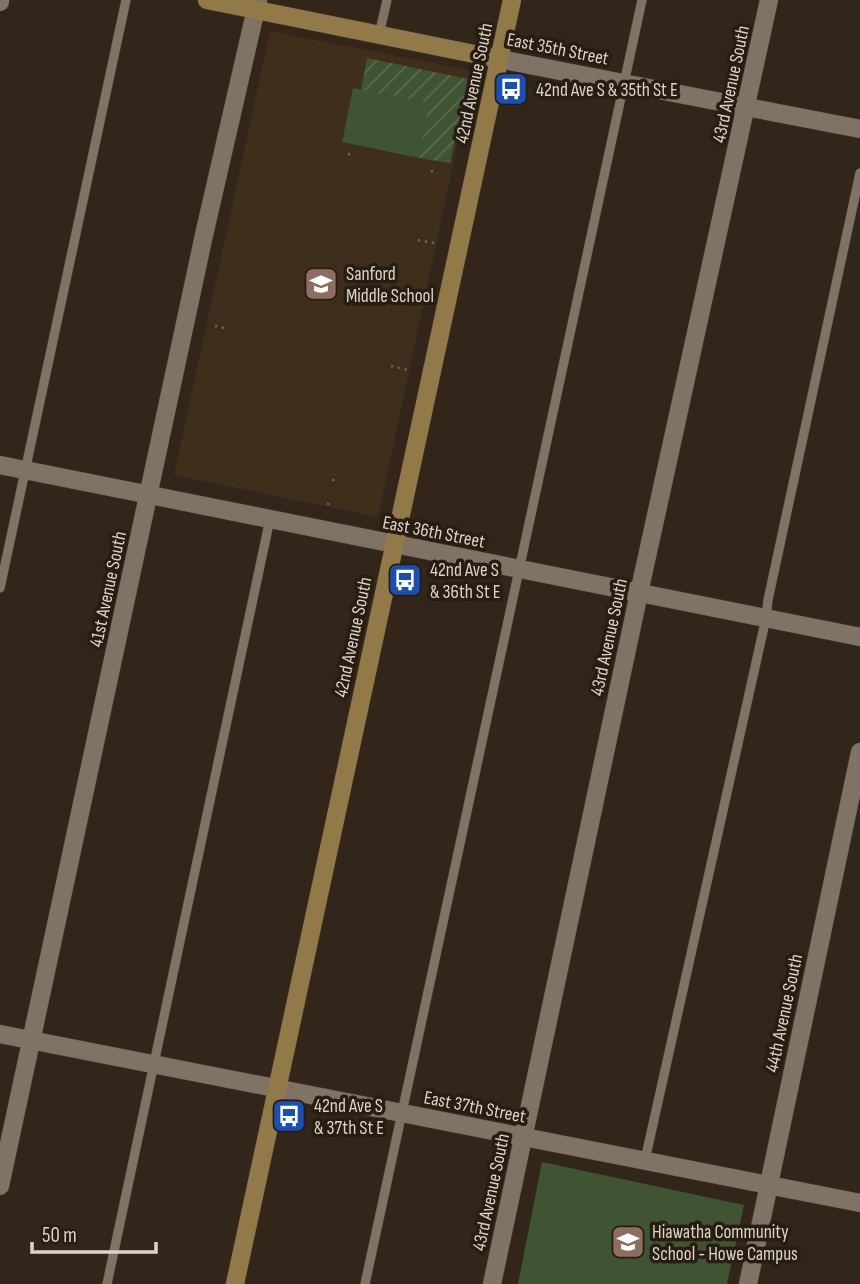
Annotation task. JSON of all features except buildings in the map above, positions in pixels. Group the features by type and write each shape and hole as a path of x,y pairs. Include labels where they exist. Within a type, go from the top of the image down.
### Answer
{"street":[{"name":"East 35th Street","path":"207,0 256,5 499,59 860,128"},
{"name":"42nd Avenue South","path":"235,1284 512,0"},
{"name":"43rd Avenue South","path":"492,1284 769,0"},
{"name":"41st Avenue South","path":"0,1186 256,5"},
{"name":"East 36th Street","path":"0,465 860,636"},
{"name":"44th Avenue South","path":"748,1284 860,752"},
{"name":"East 37th Street","path":"0,1034 860,1203"}],"lane":[{"path":"0,588 126,0"},
{"path":"379,34 387,0"},
{"path":"365,1284 642,0"},
{"path":"645,1160 766,618 860,173"},
{"path":"107,1284 270,519"}],"path":[{"path":"348,154 354,155"},
{"path":"430,171 438,173"},
{"path":"418,240 434,243"},
{"path":"215,326 224,328"},
{"path":"391,366 408,370"},
{"path":"333,481 335,474"},
{"path":"328,505 329,500"}],"shaded area":[{"name":"Sanford Middle School","path":"270,31 473,71 378,517 174,475"}],"green space":[{"path":"367,58 468,79 450,163 419,158 429,103 361,90"},
{"path":"353,88 430,103 419,158 342,142"},
{"name":"Hiawatha Community School - Howe Campus","path":"542,1162 744,1205 727,1284 518,1284"}],"place":[{"name":"42nd Ave S & 35th St E","path":"511,89"},
{"name":"Sanford Middle School","path":"321,284"},
{"name":"42nd Ave S & 36th St E","path":"405,580"},
{"name":"42nd Ave S & 37th St E","path":"289,1116"},
{"name":"Hiawatha Community School - Howe Campus","path":"628,1242"}]}
